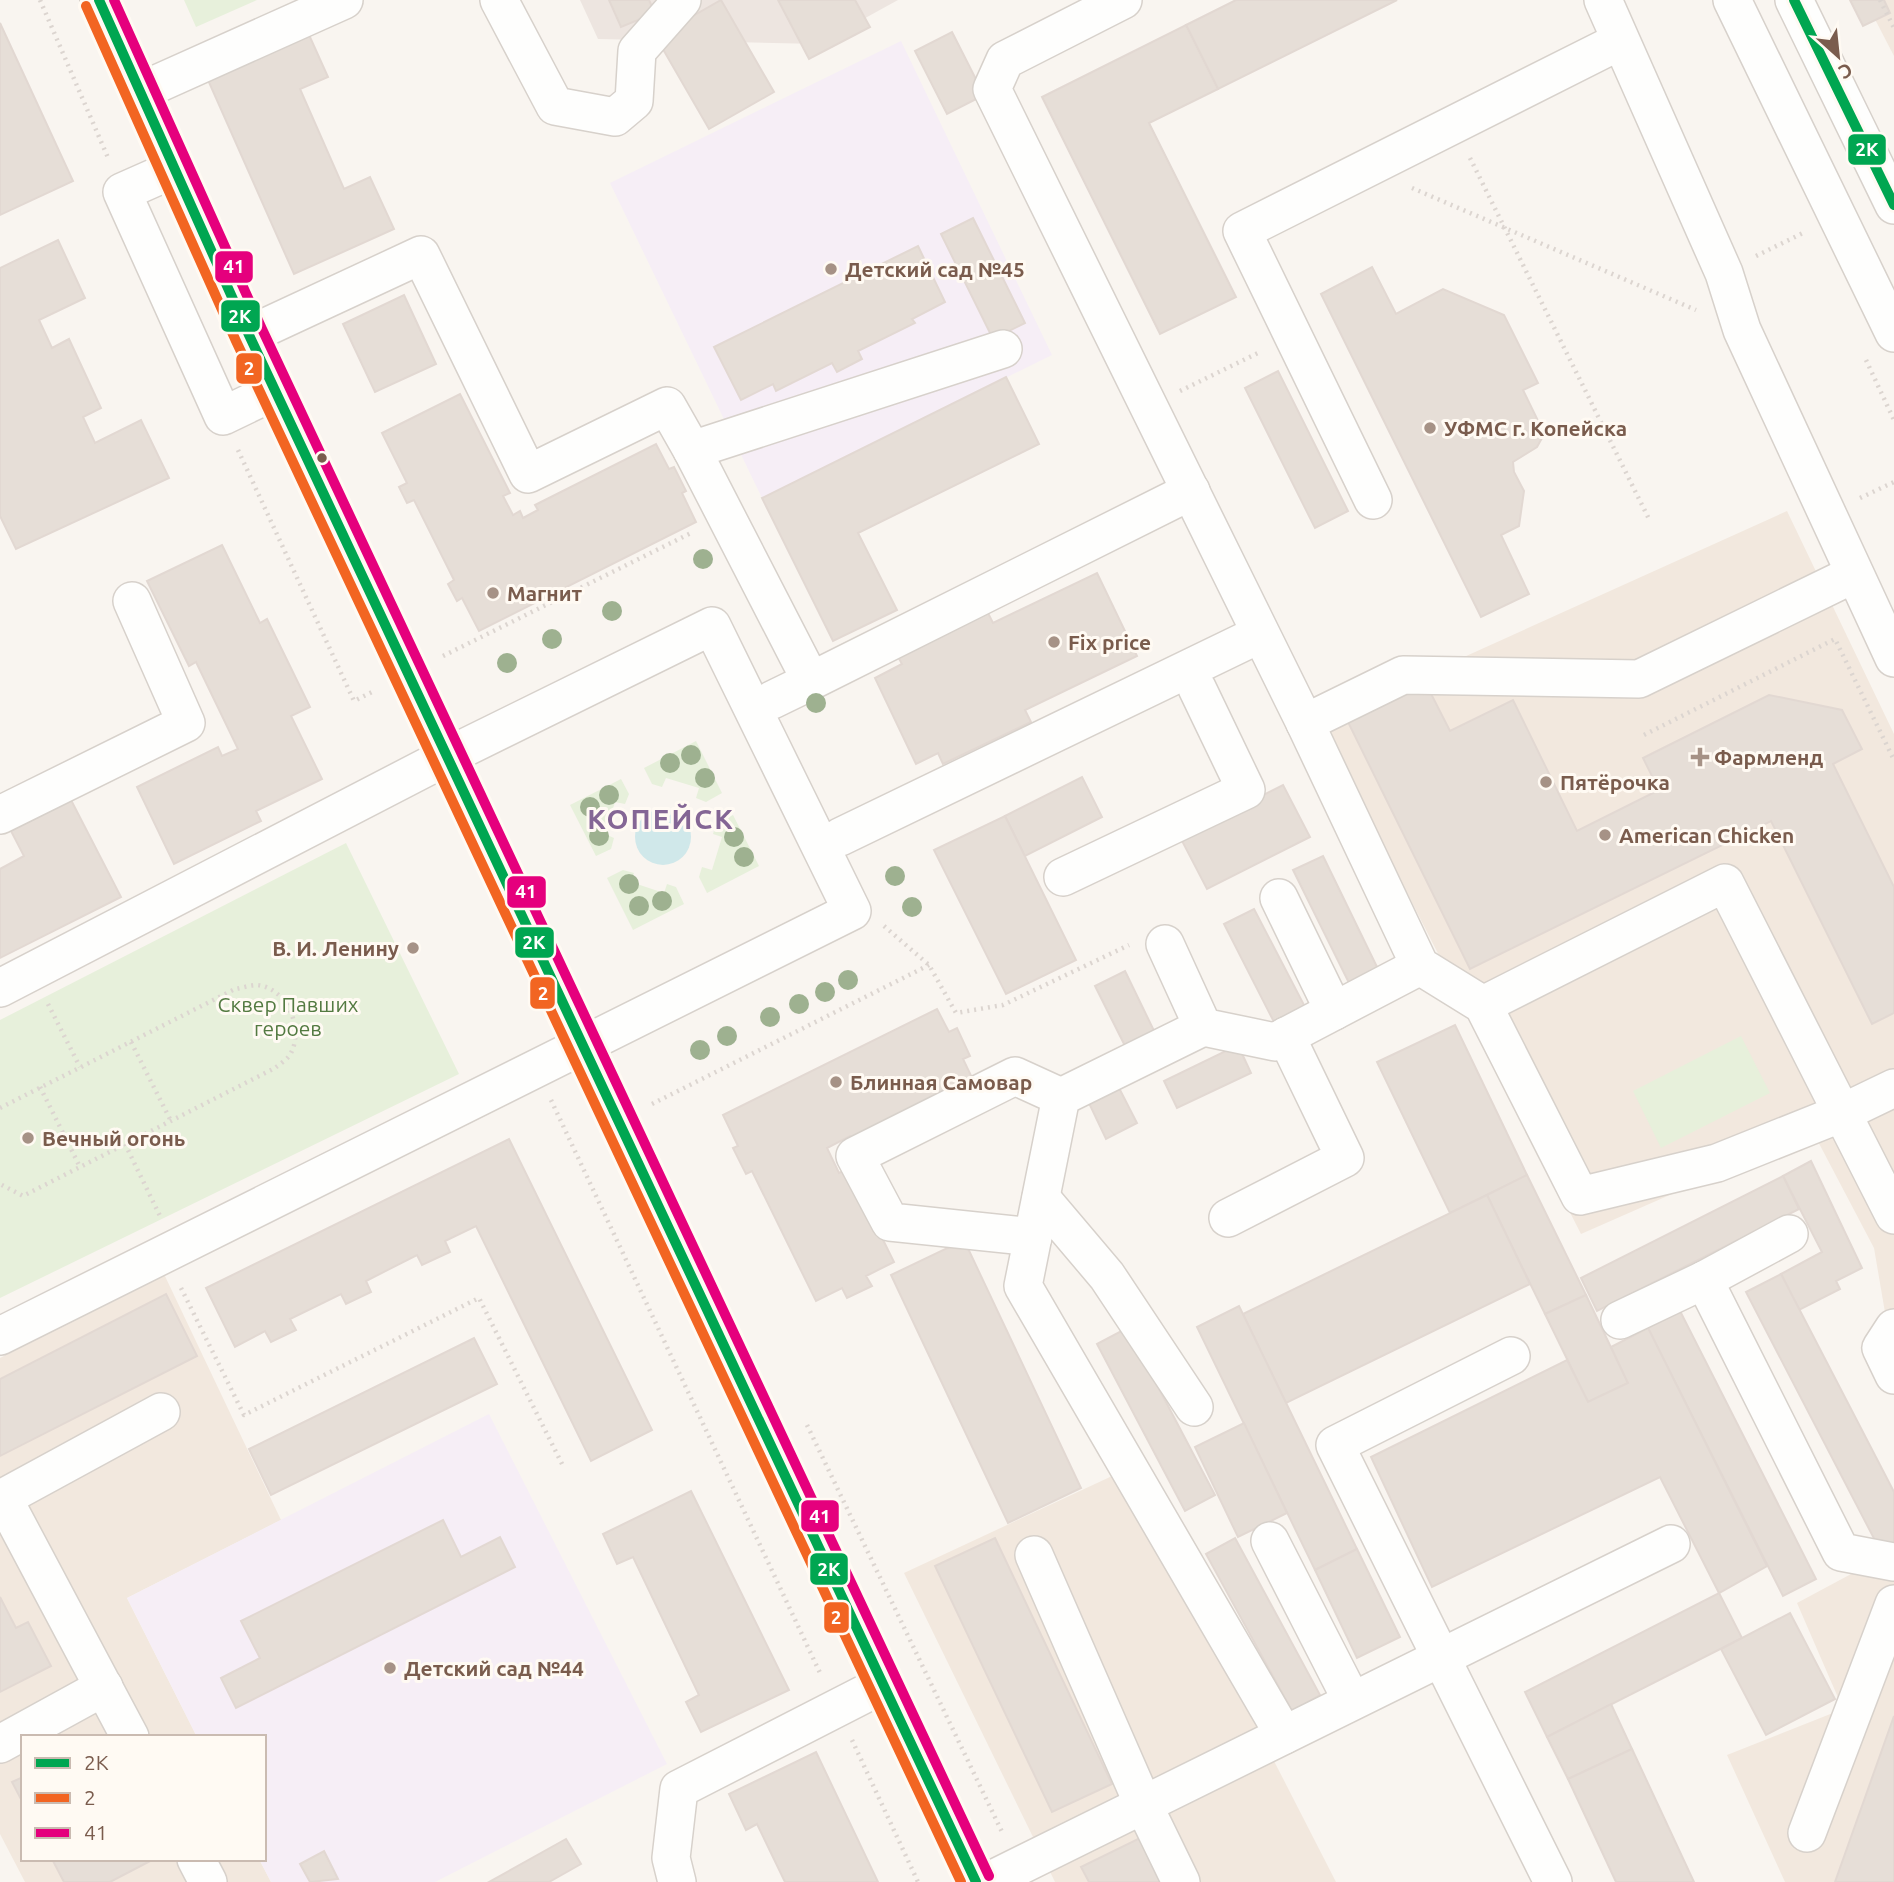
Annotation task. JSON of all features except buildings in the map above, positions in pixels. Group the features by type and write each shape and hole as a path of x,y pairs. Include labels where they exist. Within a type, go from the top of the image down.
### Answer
{"street":[{"path":"99,0 275,391 976,1882"},
{"path":"139,92 344,0"},
{"path":"499,0 555,106 615,117 634,101 637,51 682,0"},
{"path":"1123,0 1004,60 992,89 1305,723 1420,966 1483,1005 1580,1196 1717,1163 1842,1113 1894,1088"},
{"path":"1603,0 1724,273 1742,330 1894,658"},
{"path":"1732,0 1881,274 1894,333"},
{"path":"1794,0 1894,205"},
{"path":"1373,500 1242,231 1620,40"},
{"path":"174,169 122,192 223,416 275,391"},
{"path":"249,335 421,256 528,474 667,406 727,514 811,681"},
{"path":"692,450 1003,349"},
{"path":"772,700 1191,491"},
{"path":"1305,723 1403,675 1639,679 1854,574"},
{"path":"0,815 186,723 132,601"},
{"path":"0,988 446,751 719,613 737,628 872,902 875,918 862,930 587,1053 536,1066 0,1336"},
{"path":"446,751 712,626 852,911 587,1053"},
{"path":"943,811 1197,688 1264,643"},
{"path":"840,837 1264,643"},
{"path":"1063,877 1246,790 1197,688"},
{"path":"1483,1005 1725,883 1894,1215"},
{"path":"1279,898 1334,1012"},
{"path":"1151,943 1203,1027"},
{"path":"1061,1097 1203,1027 1275,1042 1420,966"},
{"path":"1228,1218 1345,1158 1286,1036"},
{"path":"1033,1237 890,1222 855,1156 1015,1076 1061,1097"},
{"path":"1061,1097 1023,1286 1284,1735"},
{"path":"1041,1198 1107,1276 1194,1407"},
{"path":"1620,1320 1704,1280 1789,1234"},
{"path":"1704,1280 1841,1552 1894,1562"},
{"path":"1894,1328 1881,1349 1894,1375"},
{"path":"1511,1356 1335,1445 1443,1656 1553,1882"},
{"path":"129,1735 3,1498 161,1412"},
{"path":"1270,1541 1352,1701"},
{"path":"1002,1874 1671,1544"},
{"path":"1034,1555 1143,1804 1181,1882"},
{"path":"1808,1833 1894,1604"},
{"path":"677,1882 671,1858 679,1789 884,1684"},
{"path":"0,1744 104,1687"},
{"path":"196,1861 208,1882"}],"path":[{"path":"40,0 122,192"},
{"path":"1880,0 1894,28"},
{"path":"1453,123 1649,519"},
{"path":"1365,168 1742,330"},
{"path":"1149,407 1293,336"},
{"path":"1861,350 1894,420"},
{"path":"223,416 354,701 384,685"},
{"path":"443,656 727,514"},
{"path":"1644,735 1835,639 1894,760"},
{"path":"875,918 929,965 956,1013 1003,1005 1151,943"},
{"path":"652,1104 929,965"},
{"path":"32,971 80,1067"},
{"path":"0,1108 235,989 257,985 273,990 289,1007 296,1031 291,1054 275,1068 23,1196 0,1184"},
{"path":"131,1042 171,1121"},
{"path":"536,1066 918,1882"},
{"path":"40,1087 80,1167"},
{"path":"647,1094 658,1116"},
{"path":"125,1144 169,1250 244,1415 479,1298 563,1466"},
{"path":"802,1416 1002,1874"}],"shaded area":[{"path":"580,0 898,0 818,44 598,39"},
{"path":"1865,0 1894,0 1894,56"},
{"name":"Детский сад №45","path":"901,41 1052,355 762,498 610,183"},
{"path":"1787,511 1894,734 1894,1365 1874,1248 1813,1132 1581,1234 1320,722"},
{"path":"164,1274 281,1520 127,1598 196,1735 21,1735 21,1861 260,1861 271,1882 25,1882 0,1834 0,1358"},
{"name":"Детский сад №44","path":"489,1414 667,1764 435,1882 271,1882 260,1861 266,1861 266,1735 196,1735 127,1598"},
{"path":"1125,1470 1336,1882 1055,1882 904,1573"},
{"path":"1894,1551 1894,1882 1785,1882 1727,1755 1843,1709 1797,1603"}],"green space":[{"path":"184,0 257,0 196,27"},
{"path":"696,741 722,793 706,802 696,798 699,788 666,778 662,787 652,784 644,768"},
{"path":"621,779 629,794 625,804 615,802 605,834 614,838 611,849 596,856 570,805"},
{"path":"733,815 759,866 707,893 699,877 702,867 712,870 722,837 713,834 716,823"},
{"name":"Сквер Павших героев","path":"346,843 459,1074 0,1298 0,1020"},
{"path":"623,870 634,873 631,882 664,893 667,884 676,887 684,904 633,930 607,878"},
{"path":"1741,1036 1770,1093 1661,1148 1633,1091"}],"water":[{"path":"663,809 683,817 691,837 683,857 663,865 643,857 635,837 643,817"}],"transit line":[{"name":"2К","path":"99,0 249,335 976,1882"},
{"name":"41","path":"114,0 262,329 989,1876"},
{"name":"2К","path":"1794,0 1894,205"},
{"name":"2","path":"86,6 236,341 961,1882"}],"place":[{"name":"Детский сад №45","path":"831,269"},
{"name":"УФМС г. Копейска","path":"1430,428"},
{"name":"Магнит","path":"493,593"},
{"name":"Fix price","path":"1054,642"},
{"name":"Фармленд","path":"1700,757"},
{"name":"Пятёрочка","path":"1546,782"},
{"name":"American Chicken","path":"1605,835"},
{"name":"В. И. Ленину","path":"413,948"},
{"name":"Блинная Самовар","path":"836,1082"},
{"name":"Вечный огонь","path":"28,1138"},
{"name":"Детский сад №44","path":"390,1668"}],"district":[{"name":"КОПЕЙСК","path":"661,818"}]}
